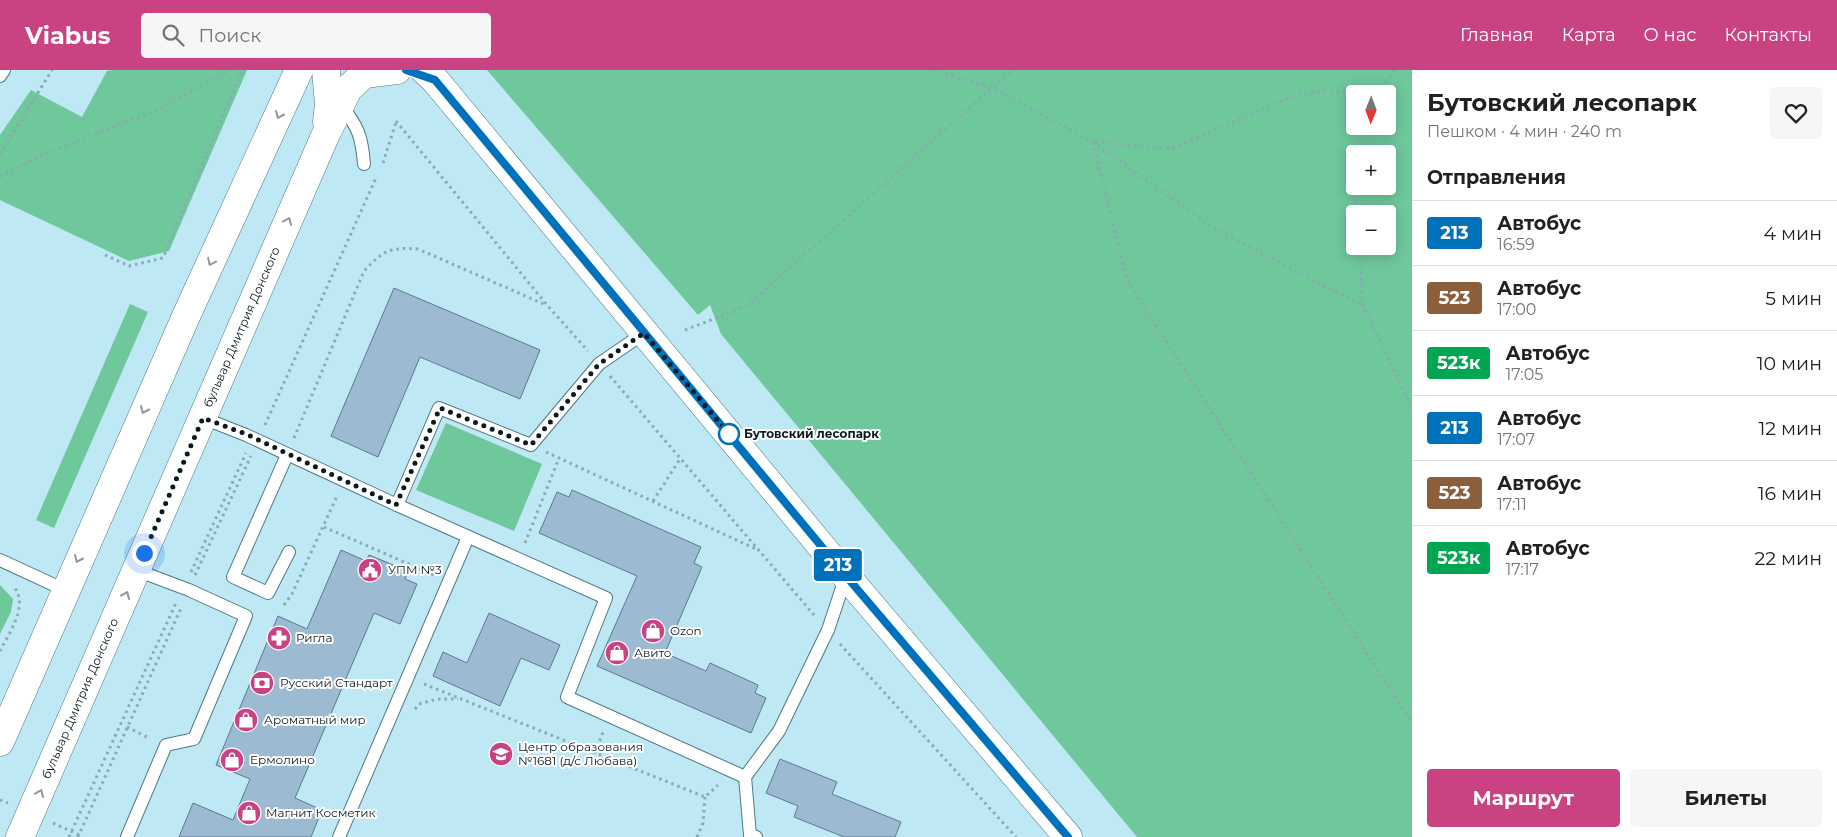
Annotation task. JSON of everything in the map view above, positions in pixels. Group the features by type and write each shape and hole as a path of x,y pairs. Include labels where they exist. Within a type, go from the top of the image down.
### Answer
{"street":[{"path":"0,742 183,323 299,70"},
{"path":"324,136 329,104 326,70"},
{"name":"бульвар Дмитрия Донского","path":"20,837 324,136 348,90 364,74 397,70"},
{"path":"406,70 430,75 846,576 1068,837"}],"lane":[{"path":"0,76 4,70"},
{"path":"340,104 354,120 362,139 364,164"},
{"path":"396,505 440,408 531,445 599,364 644,333"},
{"path":"203,418 606,598 567,696 745,777"},
{"path":"287,454 233,577 268,593 289,552"},
{"path":"338,837 409,678 468,537"},
{"path":"0,560 65,590"},
{"path":"127,837 166,745 194,739 246,616 186,589 136,570"},
{"path":"756,837 750,835 745,777 779,731 828,630 846,576"}],"path":[{"path":"0,154 52,70"},
{"path":"0,177 45,154 161,108 229,70"},
{"path":"105,255 129,266 163,258 242,70"},
{"path":"933,70 992,88 1093,142 1214,228 1363,306"},
{"path":"685,330 747,306 1012,70"},
{"path":"1385,85 1394,70"},
{"path":"1093,142 1172,149 1288,98 1326,90 1346,92"},
{"path":"69,837 258,441 387,154 396,121 547,305 828,630 1016,837"},
{"path":"1093,142 1127,280 1412,723"},
{"path":"287,454 364,271 380,254 396,247 418,249 547,305"},
{"path":"1360,255 1363,306 1412,407"},
{"path":"531,445 759,550"},
{"path":"519,560 559,458"},
{"path":"653,501 680,459"},
{"path":"324,527 450,582"},
{"path":"0,651 20,609 19,594 11,582"},
{"path":"78,837 186,589"},
{"path":"409,678 706,797"},
{"path":"414,711 419,704 437,699 461,699"},
{"path":"127,727 166,745"},
{"path":"697,837 703,823 706,797 733,772"}],"green space":[{"path":"247,70 169,251 129,261 0,200 0,135 31,90 82,117 107,71"},
{"path":"487,70 1412,70 1412,837 1137,837 721,334 710,305 698,315"},
{"path":"130,304 148,312 54,528 36,520"},
{"path":"446,423 542,464 514,531 416,490"},
{"path":"0,585 13,599 11,612 0,634"}],"building":[{"path":"394,288 540,350 520,399 420,357 378,457 331,436"},
{"path":"572,490 701,547 694,563 702,567 665,653 706,671 710,663 758,685 755,693 766,698 751,733 597,666 637,576 539,533 557,492 569,497"},
{"path":"341,550 366,561 369,555 408,571 405,579 417,584 400,624 374,613 295,798 322,810 311,837 179,837 193,803 233,820 250,779 216,765 278,616 307,629"},
{"path":"489,613 560,645 549,670 521,658 500,706 433,676 443,652 467,663"},
{"path":"780,759 837,782 832,794 901,822 895,837 844,837 794,817 798,806 766,793"}],"bus line":[{"name":"213","path":"406,70 435,80 846,576 1068,837"}],"place":[{"name":"Бутовский лесопарк","path":"729,434"},
{"name":"УПМ №3","path":"370,570"},
{"name":"Ozon","path":"653,631"},
{"name":"Ригла","path":"279,638"},
{"name":"Авито","path":"617,653"},
{"name":"Русский Стандарт","path":"262,683"},
{"name":"Ароматный мир","path":"246,720"},
{"name":"Центр образования №1681 (д/с Любава)","path":"501,754"},
{"name":"Ермолино","path":"232,760"},
{"name":"Магнит Косметик","path":"249,813"}],"route":[{"path":"144,553 203,418 246,434 272,448 396,505 440,408 531,445 599,364 644,333 729,434"}]}
